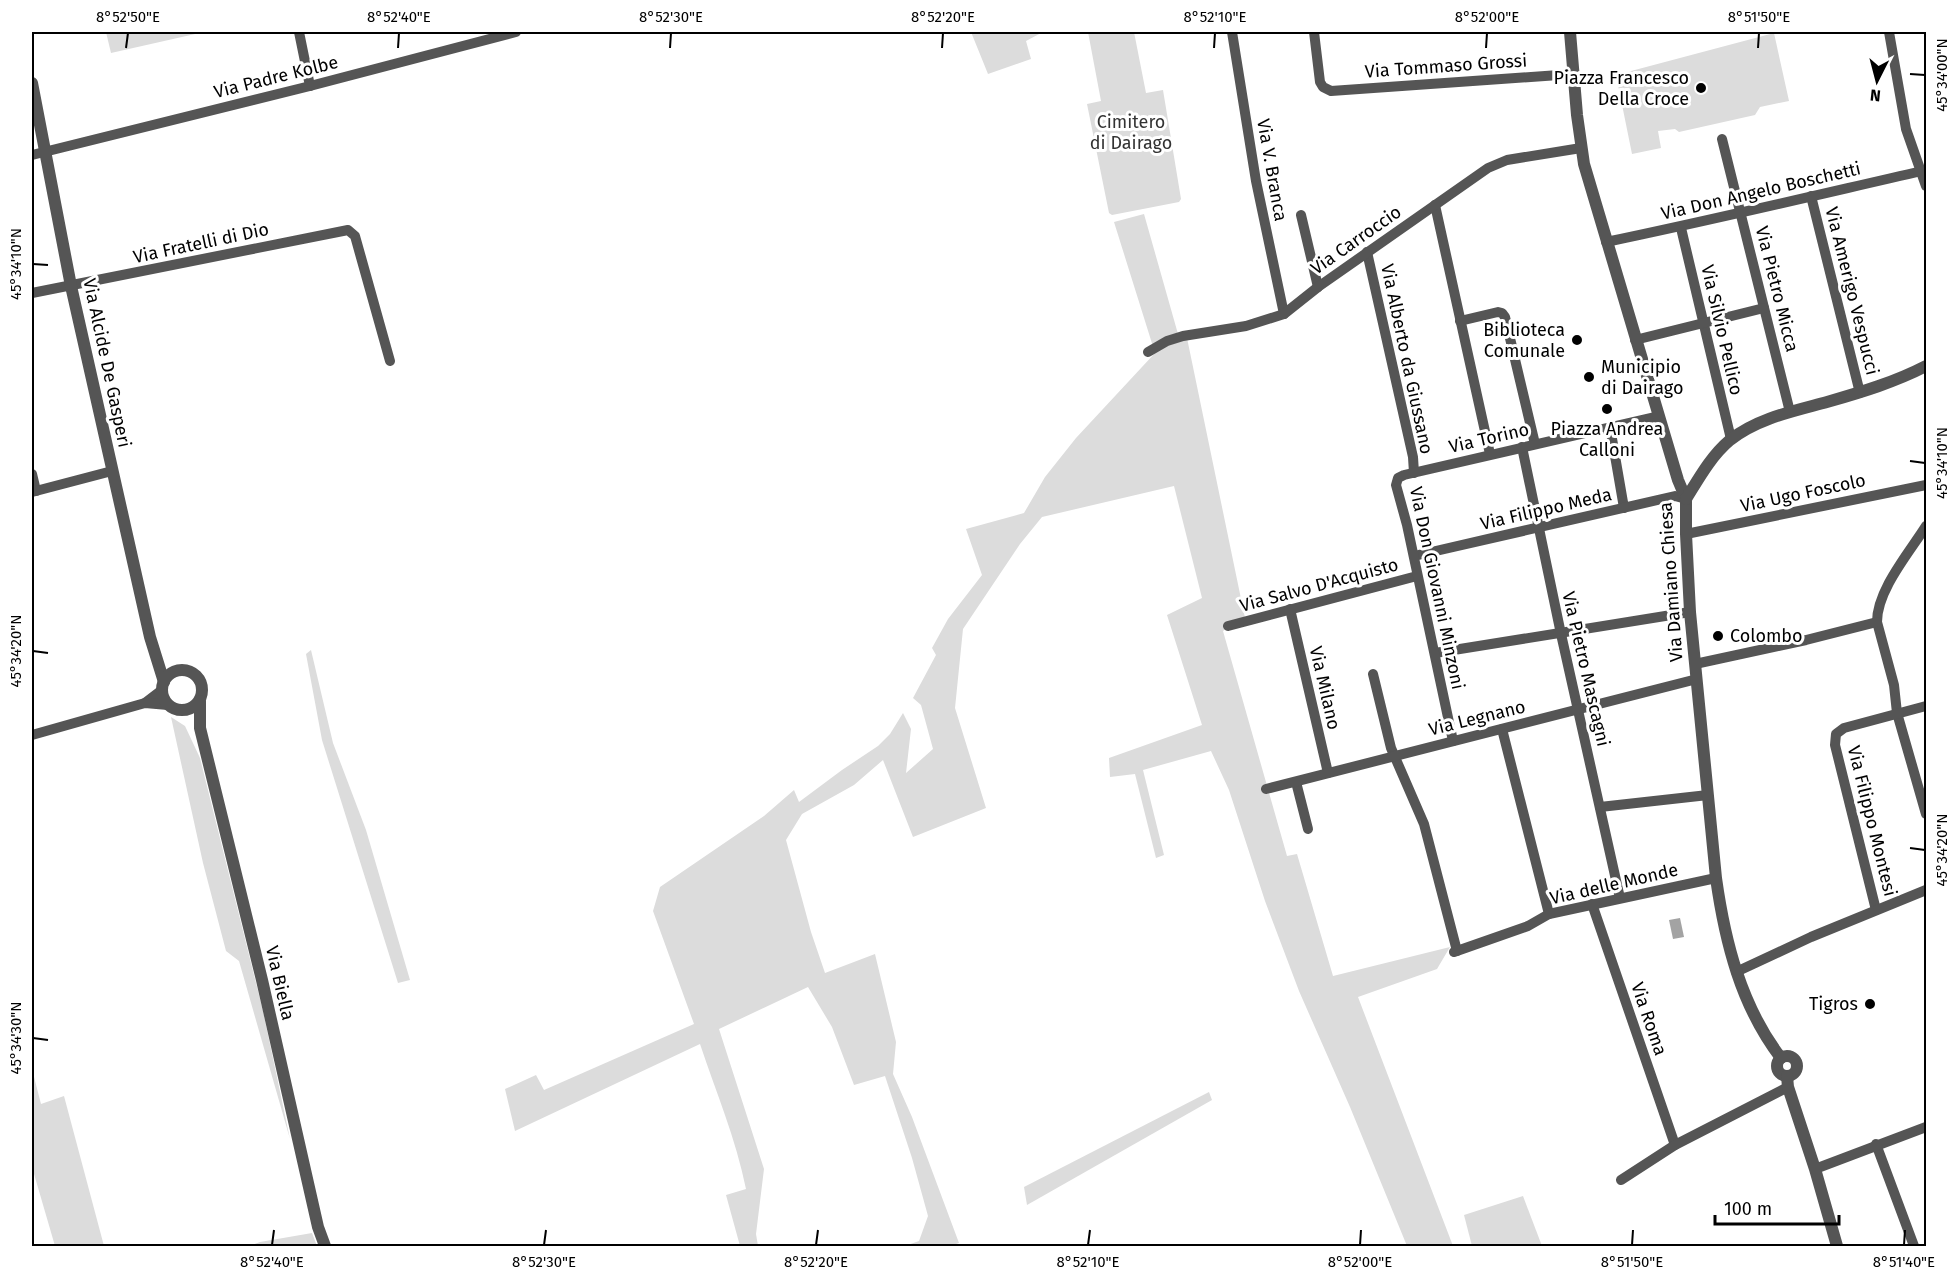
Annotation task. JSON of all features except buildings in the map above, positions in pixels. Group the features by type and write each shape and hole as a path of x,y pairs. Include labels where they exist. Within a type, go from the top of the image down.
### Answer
{"street":[{"path":"299,32 310,86"},
{"name":"Via Padre Kolbe","path":"38,154 516,32"},
{"name":"Via V. Branca","path":"1232,32 1256,181 1284,314"},
{"name":"Via Tommaso Grossi","path":"1314,32 1320,82 1323,87 1331,91 1573,74"},
{"name":"Via Damiano Chiesa","path":"1570,32 1581,148 1635,340 1677,480 1686,499 1690,612 1716,878 1722,918 1736,972 1752,1013 1781,1058 1789,1056 1797,1061 1795,1072 1788,1081"},
{"path":"1889,32 1906,129 1926,186"},
{"name":"Via Alcide De Gasperi","path":"32,83 38,154 71,286 163,686"},
{"name":"Via Pietro Micca","path":"1722,139 1790,412"},
{"name":"Via Carroccio","path":"1148,352 1167,341 1183,336 1246,326 1284,314 1317,287 1488,168 1507,160 1581,148"},
{"name":"Via Don Angelo Boschetti","path":"1606,242 1681,228 1922,171"},
{"name":"Via Amerigo Vespucci","path":"1811,196 1860,393"},
{"path":"1435,205 1490,454"},
{"path":"1301,215 1317,287"},
{"name":"Via Silvio Pellico","path":"1681,228 1731,440"},
{"name":"Via Fratelli di Dio","path":"32,293 348,230 355,236 390,361"},
{"name":"Via Alberto da Giussano","path":"1367,252 1413,457 1414,473"},
{"path":"1635,340 1764,308"},
{"path":"1460,321 1498,312 1505,317 1535,444"},
{"path":"1686,499 1707,465 1731,440 1756,424 1890,383 1926,366"},
{"name":"Via Torino","path":"1398,478 1490,454 1659,416"},
{"path":"1610,427 1624,508"},
{"name":"Via Pietro Mascagni","path":"1522,447 1620,898"},
{"path":"32,474 34,491 112,471"},
{"name":"Via Don Giovanni Minzoni","path":"1398,478 1396,485 1414,556 1453,741"},
{"name":"Via Ugo Foscolo","path":"1686,534 1926,485"},
{"name":"Via Filippo Meda","path":"1414,556 1675,496 1686,499"},
{"path":"1926,526 1885,591 1877,612 1877,622 1894,686 1897,713 1926,814"},
{"name":"Via Salvo D'Acquisto","path":"1228,626 1417,576"},
{"name":"Via Milano","path":"1290,609 1328,773"},
{"path":"1435,652 1690,612"},
{"path":"1695,664 1795,643 1877,622"},
{"path":"155,650 166,660 195,674 199,679 203,691 200,701 190,710 183,711"},
{"path":"145,703 163,686 172,673 183,670"},
{"path":"1373,674 1395,756"},
{"name":"Via Legnano","path":"1266,789 1697,679"},
{"path":"163,686 162,695 168,705"},
{"name":"Via Biella","path":"200,701 200,728 262,980 318,1227 325,1246"},
{"path":"32,735 145,703 168,705 183,711 200,728"},
{"path":"1897,713 1926,706"},
{"name":"Via Filippo Montesi","path":"1876,910 1835,745 1836,734 1844,728 1897,713"},
{"path":"1502,729 1549,914"},
{"name":"Via delle Monde","path":"1395,756 1424,824 1455,952 1528,926 1549,914 1716,878"},
{"path":"1296,782 1308,829"},
{"path":"1600,807 1708,795"},
{"path":"1736,972 1810,937 1926,890"},
{"name":"Via Roma","path":"1592,904 1675,1145"},
{"path":"1621,1180 1675,1145 1788,1081 1836,1246"},
{"path":"1815,1169 1876,1144 1926,1128"},
{"path":"1876,1144 1914,1246"}],"green space":[{"path":"106,32 204,32 111,53"},
{"path":"971,32 1043,32 1026,41 1031,59 988,74"},
{"name":"Cimitero di Dairago","path":"1088,32 1134,32 1146,93 1163,90 1181,199 1179,202 1112,215 1109,213 1087,104 1101,101"},
{"name":"Piazza Francesco Della Croce","path":"1774,33 1789,101 1760,107 1755,115 1679,132 1675,129 1658,131 1661,148 1632,154 1616,75"},
{"path":"1144,214 1178,334 1187,338 1245,618 1238,619 1223,631 1287,856 1297,854 1333,976 1450,947 1437,969 1358,997 1453,1246 1407,1246 1299,991 1265,901 1229,790 1211,751 1143,770 1164,855 1156,858 1135,774 1110,777 1109,758 1202,725 1167,615 1202,598 1174,486 1042,517 1020,544 963,629 955,708 986,808 913,837 883,760 854,785 802,814 786,840 811,932 825,973 875,954 896,1042 893,1074 912,1117 959,1243 950,1246 905,1246 919,1241 928,1216 885,1076 854,1085 832,1027 808,987 719,1029 764,1169 756,1234 758,1246 740,1246 726,1195 746,1189 731,1134 700,1044 515,1131 505,1089 536,1075 544,1090 694,1024 653,911 660,887 764,816 794,790 799,802 878,746 890,734 903,713 911,729 906,773 933,749 921,705 913,698 936,655 932,648 948,619 982,575 966,529 1024,513 1045,477 1076,438 1155,353 1114,222"},
{"path":"311,650 333,743 366,830 410,980 398,983 322,740 306,654"},
{"path":"171,717 185,726 200,758 263,1011 290,1139 239,961 226,951 203,863"},
{"path":"32,1069 41,1104 64,1096 104,1246 55,1246 32,1167"},
{"path":"1209,1092 1212,1100 1027,1205 1024,1187"},
{"path":"1523,1196 1542,1246 1472,1246 1464,1215"},
{"path":"312,1233 317,1246 249,1246 260,1242"}],"shaded area":[{"path":"1680,918 1684,937 1673,939 1669,920"}],"place":[{"name":"Piazza Francesco Della Croce","path":"1701,88"},
{"name":"Biblioteca Comunale","path":"1577,340"},
{"name":"Municipio di Dairago","path":"1589,377"},
{"name":"Piazza Andrea Calloni","path":"1607,409"},
{"name":"Colombo","path":"1718,636"},
{"name":"Tigros","path":"1870,1004"}]}
